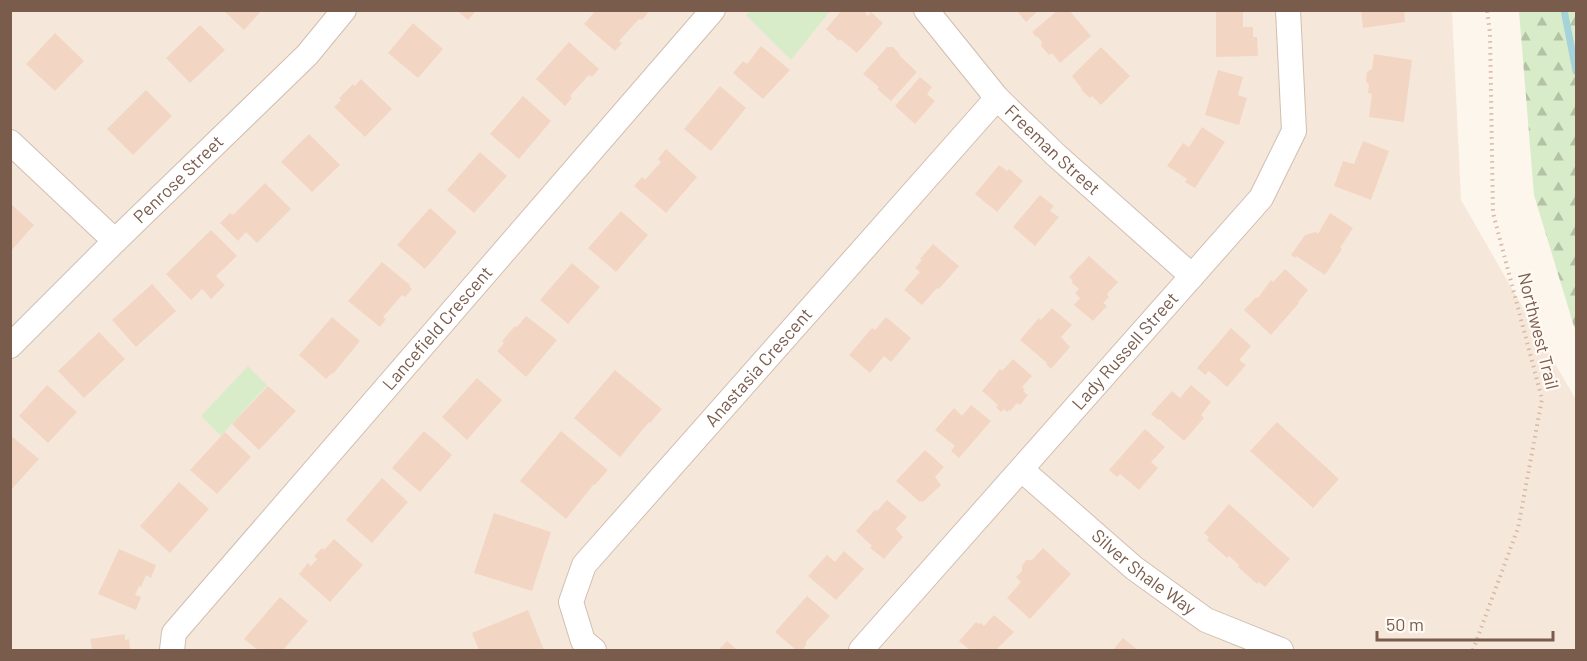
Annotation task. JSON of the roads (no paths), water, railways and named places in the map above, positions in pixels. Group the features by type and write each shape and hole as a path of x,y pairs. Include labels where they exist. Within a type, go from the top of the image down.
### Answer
{"street":[{"name":"Penrose Street","path":"10,346 307,55 344,10"},
{"name":"Lancefield Crescent","path":"172,651 174,633 714,10"},
{"name":"Freeman Street","path":"926,10 997,98 1057,156 1192,276"},
{"name":"Lady Russell Street","path":"861,651 1261,198 1294,131 1288,10"},
{"name":"Anastasia Crescent","path":"594,651 583,641 571,602 584,565 997,98"},
{"path":"10,142 116,241"},
{"name":"Silver Shale Way","path":"1022,470 1134,568 1206,620 1281,651"}],"waterway":[{"path":"1564,10 1576,71"}]}
